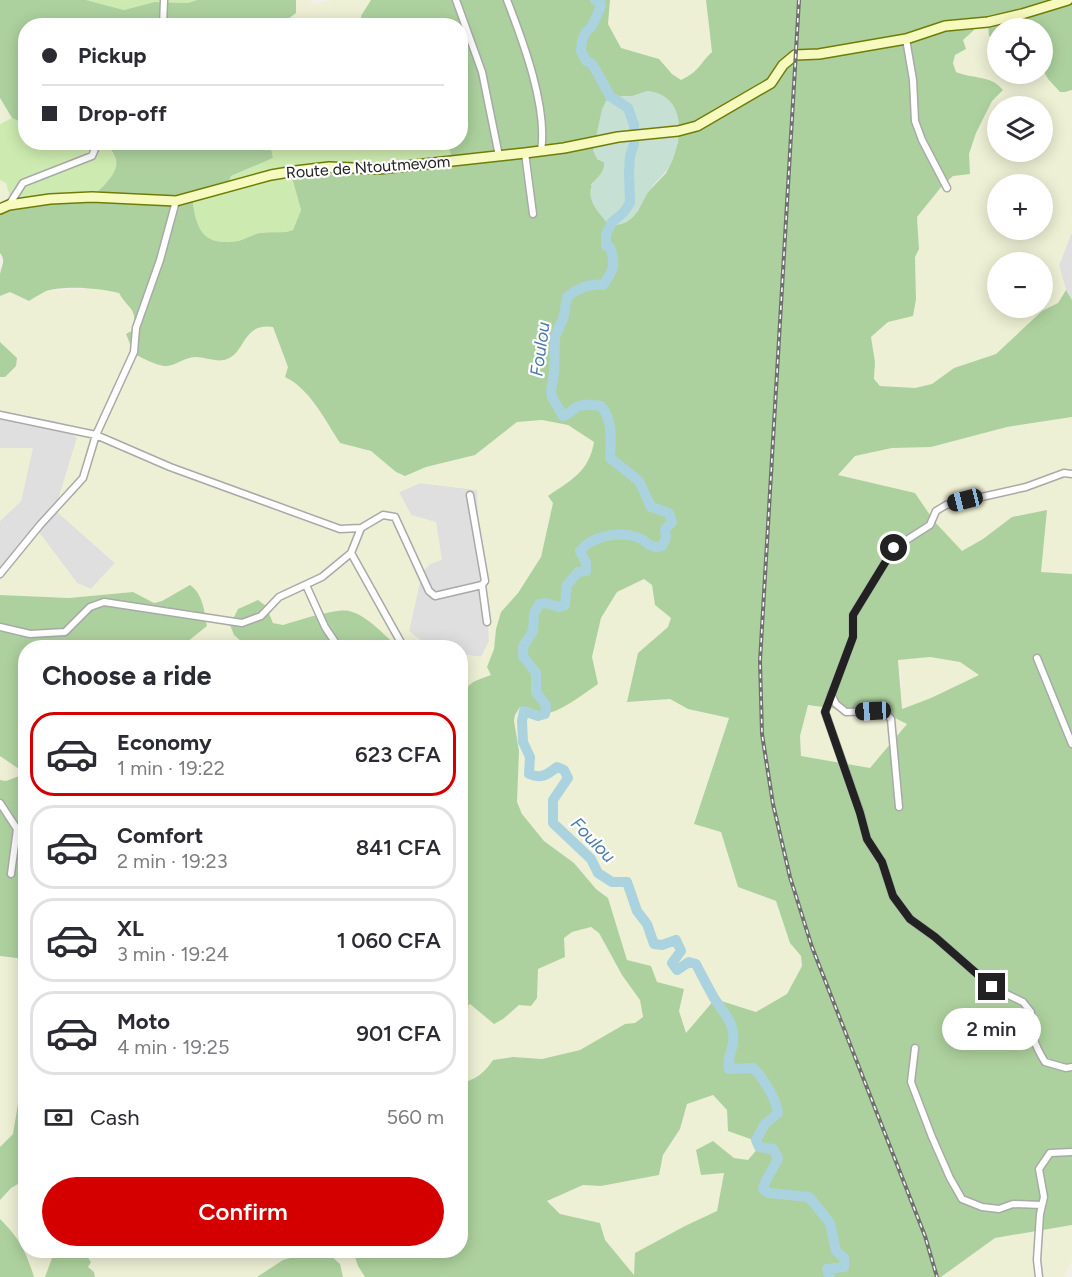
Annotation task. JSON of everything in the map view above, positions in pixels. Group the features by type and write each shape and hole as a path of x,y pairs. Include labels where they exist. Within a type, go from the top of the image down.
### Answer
{"street":[{"path":"163,18 164,0"},
{"path":"456,0 462,18"},
{"path":"507,0 519,29 532,75 544,135 541,151"},
{"name":"Route de Ntoutmevom","path":"4,207 50,199 92,197 176,201 271,175 295,171 329,167 379,169 541,151 618,137 662,133 697,126 771,83 783,65 795,55 819,54 906,39 945,26 988,22 1068,0"},
{"path":"468,33 482,72 499,156"},
{"path":"906,39 913,80 915,121 922,140 947,188"},
{"path":"4,207 23,183 92,156 95,150"},
{"path":"525,153 533,214"},
{"path":"0,574 83,478 96,435 134,352 136,328 160,260 176,201"},
{"path":"0,415 96,435 170,467 340,529 362,528 383,515 395,518 429,591 435,597 482,585"},
{"path":"1072,474 1064,473 1026,487 946,505 936,510 930,525 894,548 853,615 853,637 825,712 867,839 882,862 893,896 910,919 935,937 992,987 1023,1002 1031,1012 1030,1021 1035,1046 1045,1062 1066,1068 1072,1067"},
{"path":"470,495 485,581 482,585 487,622"},
{"path":"0,627 30,634 64,632 90,607 104,602 242,623 261,616 279,597 322,577 351,553 362,528"},
{"path":"351,553 400,640"},
{"path":"306,585 325,627 334,640"},
{"path":"1037,658 1072,744"},
{"path":"831,694 836,704 846,712 885,712 891,719 899,807"},
{"path":"0,803 17,829 10,874"},
{"path":"915,1048 912,1082 932,1137 962,1199 982,1207 999,1209 1013,1204 1042,1205"},
{"path":"1039,1277 1037,1260 1044,1197 1039,1169 1050,1153 1072,1152"}],"shaded area":[{"path":"1072,232 1072,300 1066,290 1059,265"},
{"path":"0,411 56,421 77,438 55,510 115,563 91,589 77,583 38,531 0,581 0,521 21,501 32,448 0,448"},
{"path":"420,483 478,490 479,537 486,570 489,641 482,657 468,655 468,640 420,640 409,631 422,572 430,564 442,559 411,515 399,492"}],"green space":[{"path":"0,0 86,0 124,10 154,2 296,0 296,13 289,18 18,18 18,121 12,118 0,98"},
{"path":"86,0 197,0 188,3 154,2 124,10"},
{"path":"296,0 309,0 314,5 332,0 371,0 361,18 289,18 296,13"},
{"path":"371,0 610,0 608,24 621,48 659,59 672,74 681,80 696,70 712,52 706,0 1072,0 1072,90 1065,92 1060,92 1053,84 1053,18 987,18 987,22 969,23 974,30 963,40 966,49 955,55 953,63 956,72 987,80 987,84 996,84 1003,90 997,96 987,96 987,111 969,154 970,174 953,176 917,217 919,249 915,257 916,299 913,316 888,322 871,337 875,362 874,379 880,386 915,388 932,384 954,368 996,354 1035,318 1053,318 1053,306 1058,303 1066,290 1072,300 1072,417 1007,427 931,447 892,448 855,456 838,475 915,493 934,521 962,551 983,539 1012,517 1047,510 1041,572 1072,574 1072,1225 995,1238 941,1277 365,1277 358,1266 355,1258 468,1258 468,1081 479,1075 493,1060 513,1057 542,1059 580,1050 625,1024 635,1023 643,1017 640,1000 622,975 599,933 591,927 572,932 564,938 565,957 538,969 537,998 531,1006 519,1005 494,1024 470,1004 468,1006 468,687 475,681 491,675 487,667 494,649 501,612 518,593 541,557 553,503 548,496 578,474 588,461 594,442 568,425 542,420 517,422 475,455 426,467 405,476 396,472 371,451 340,443 309,397 294,382 285,377 288,367 273,327 263,327 250,333 238,351 227,359 195,357 164,366 134,354 126,334 135,329 134,315 119,293 72,288 46,291 29,301 10,292 0,296 0,273 3,262 0,253 0,209 92,197 115,171 116,160 111,150 271,150 273,158 231,176 226,188 192,197 196,217 203,233 216,241 238,241 260,233 293,230 301,210 292,178 295,171 452,161 450,150 468,150 468,18 361,18 361,16","holes":["648,91 678,141 666,173 647,193 637,212 591,185 604,169 604,162 597,159 613,97 633,96","644,579 652,585 655,605 671,618 668,627 638,653 627,702 670,699 688,709 729,718 694,824 721,832 738,887 776,901 790,943 801,956 802,966 787,994 756,1012 715,999 686,1033 679,1011 684,989 657,982 651,966 627,960 608,898 596,889 574,863 544,841 522,814 517,802 519,751 515,715 520,707 529,713 539,715 550,713 571,703 598,684 592,657 601,618 617,592","930,657 960,662 979,675 902,709 898,660","808,705 881,711 907,724 870,768 801,756 800,736","713,1095 727,1110 728,1131 756,1141 759,1147 748,1160 734,1158 713,1141 696,1150 701,1175 724,1173 717,1211 635,1253 634,1275 605,1240 600,1223 560,1214 547,1201 583,1185 601,1186 659,1175 663,1155 680,1129 687,1104"]},
{"path":"610,0 706,0 712,52 701,68 681,80 672,74 659,59 621,48 608,24"},
{"path":"987,22 987,79 967,77 956,72 953,63 969,23"},
{"path":"1053,83 1065,92 1072,90 1072,232 1059,265 1066,290 1058,303 1053,306 1053,252 987,252 987,318 1035,318 996,354 954,368 932,384 915,388 880,386 874,379 875,362 871,337 916,299 915,257 919,249 917,217 953,176 969,173 969,154 987,111 987,162 1053,162 1053,96 998,96 1003,91 994,84"},
{"path":"648,91 660,94 675,108 679,128 676,150 669,166 650,190 634,216 625,223 610,226 593,204 590,192 604,168 604,162 597,159 593,151 602,109 606,101 613,97 633,96"},
{"path":"0,98 12,118 0,124"},
{"path":"12,118 18,121 18,150 111,150 116,160 115,171 92,197 9,205 10,197 6,183 0,180 0,124"},
{"path":"271,150 450,150 452,161 292,178 301,210 293,230 255,234 238,241 216,241 208,238 199,226 192,197 231,176 273,158"},
{"path":"0,180 6,183 10,197 9,205 0,209"},
{"path":"98,288 119,293 124,302 132,308 135,329 165,366 194,357 226,360 234,355 254,330 262,325 273,327 294,381 309,397 340,443 371,451 396,472 415,472 474,455 517,422 542,420 568,425 594,442 591,458 575,477 549,496 553,503 541,557 518,593 501,612 494,649 487,667 491,675 468,703 468,655 481,657 489,641 486,570 479,537 477,490 420,483 399,492 411,515 436,522 442,560 430,564 422,572 409,631 421,640 389,640 365,620 337,611 283,625 273,623 266,606 234,635 240,640 186,640 190,585 154,603 133,592 69,598 0,595 0,581 38,531 77,583 91,589 115,563 55,510 77,438 56,421 0,411 0,377 5,377 17,358 0,342 0,295 10,292 29,301 46,291"},
{"path":"0,342 17,358 16,366 5,377 0,377"},
{"path":"1072,417 1072,574 1041,573 1047,511 983,539 962,552 934,521 838,476 855,456 892,448 931,447 1007,427"},
{"path":"0,448 33,448 21,501 0,521"},
{"path":"644,579 652,585 655,605 671,618 668,627 638,653 628,702 670,699 688,709 729,717 695,823 721,832 738,887 776,901 790,943 801,956 802,966 787,994 756,1012 686,1034 679,1011 656,982 651,966 627,960 608,898 596,889 574,863 544,841 522,814 517,802 519,751 515,715 520,707 538,716 563,707 592,657 601,618 616,592"},
{"path":"190,585 198,593 204,608 207,626 190,640 18,640 18,768 0,756 0,595 69,598 133,592 154,603"},
{"path":"258,600 266,606 273,623 283,625 316,615 349,611 369,621 390,640 240,640 234,635 230,625 238,609"},
{"path":"930,657 961,662 979,675 931,698 901,709 901,677 898,660"},
{"path":"808,705 881,711 907,723 870,768 801,756 800,736"},
{"path":"0,756 18,768 18,776 6,781 0,780"},
{"path":"18,776 18,958 0,956 0,780 6,781"},
{"path":"592,927 599,933 622,975 640,1000 643,1017 635,1024 625,1024 580,1050 542,1059 513,1057 494,1060 488,1069 468,1081 468,1006 470,1004 503,1019 519,1005 537,998 538,969 565,957 564,938 572,932"},
{"path":"0,956 18,958 18,1103 13,1134 0,1147"},
{"path":"713,1095 727,1110 728,1131 756,1140 759,1147 748,1160 734,1158 713,1142 724,1172 717,1211 652,1243 634,1276 605,1240 600,1223 560,1214 547,1201 583,1185 601,1186 659,1175 663,1155 680,1129 687,1104"},
{"path":"18,1103 18,1184 0,1200 0,1147 13,1134"},
{"path":"18,1184 18,1240 0,1219 0,1200"},
{"path":"0,1219 18,1241 18,1258 27,1258 34,1277 0,1277"},
{"path":"1072,1225 1072,1261 1064,1277 941,1277 995,1238"},
{"path":"28,1258 52,1258 45,1277 34,1277"},
{"path":"52,1258 88,1258 91,1262 88,1267 94,1272 95,1277 45,1277"},
{"path":"88,1258 290,1258 283,1260 257,1277 95,1277 94,1272 88,1267"},
{"path":"333,1258 355,1258 365,1277 343,1277 340,1264"},
{"path":"333,1258 340,1264 343,1277 257,1277 283,1260"}],"waterway":[{"name":"Foulou","path":"595,0 600,2 601,6 592,26 585,33 581,51 586,61 591,63 597,72 610,96 628,108 634,125 634,144 630,156 629,172 630,203 612,222 606,234 606,246 610,247 613,258 612,271 607,280 603,285 584,287 567,297 564,316 555,337 551,391 563,416 581,405 601,406 608,418 611,437 610,458 639,481 651,507 669,513 672,522 665,529 666,538 662,546 658,547 651,546 640,538 630,535 606,536 591,542 580,551 586,563 586,571 578,572 567,585 565,605 559,607 546,603 539,604 534,614 533,631 523,647 523,656 536,673 536,692 546,705 545,714 538,716 524,711 523,742 530,757 529,774 544,775 557,767 564,770 568,778 553,800 553,823 591,859 598,873 612,882 627,882 637,911 647,924 654,944 662,945 676,940 681,951 672,963 677,970 689,962 696,964 714,998 728,1018 734,1038 729,1069 753,1068 775,1101 778,1113 765,1124 756,1140 759,1147 773,1149 778,1158 763,1189 769,1193 809,1197 830,1223 836,1251 844,1258 844,1267 827,1269 830,1277"}],"railway":[{"path":"799,0 760,661 762,734 773,804 790,877 812,947 925,1236 937,1277"}],"route":[{"path":"894,548 853,615 853,637 825,712 867,839 882,862 893,896 910,919 935,937 992,987"}]}
